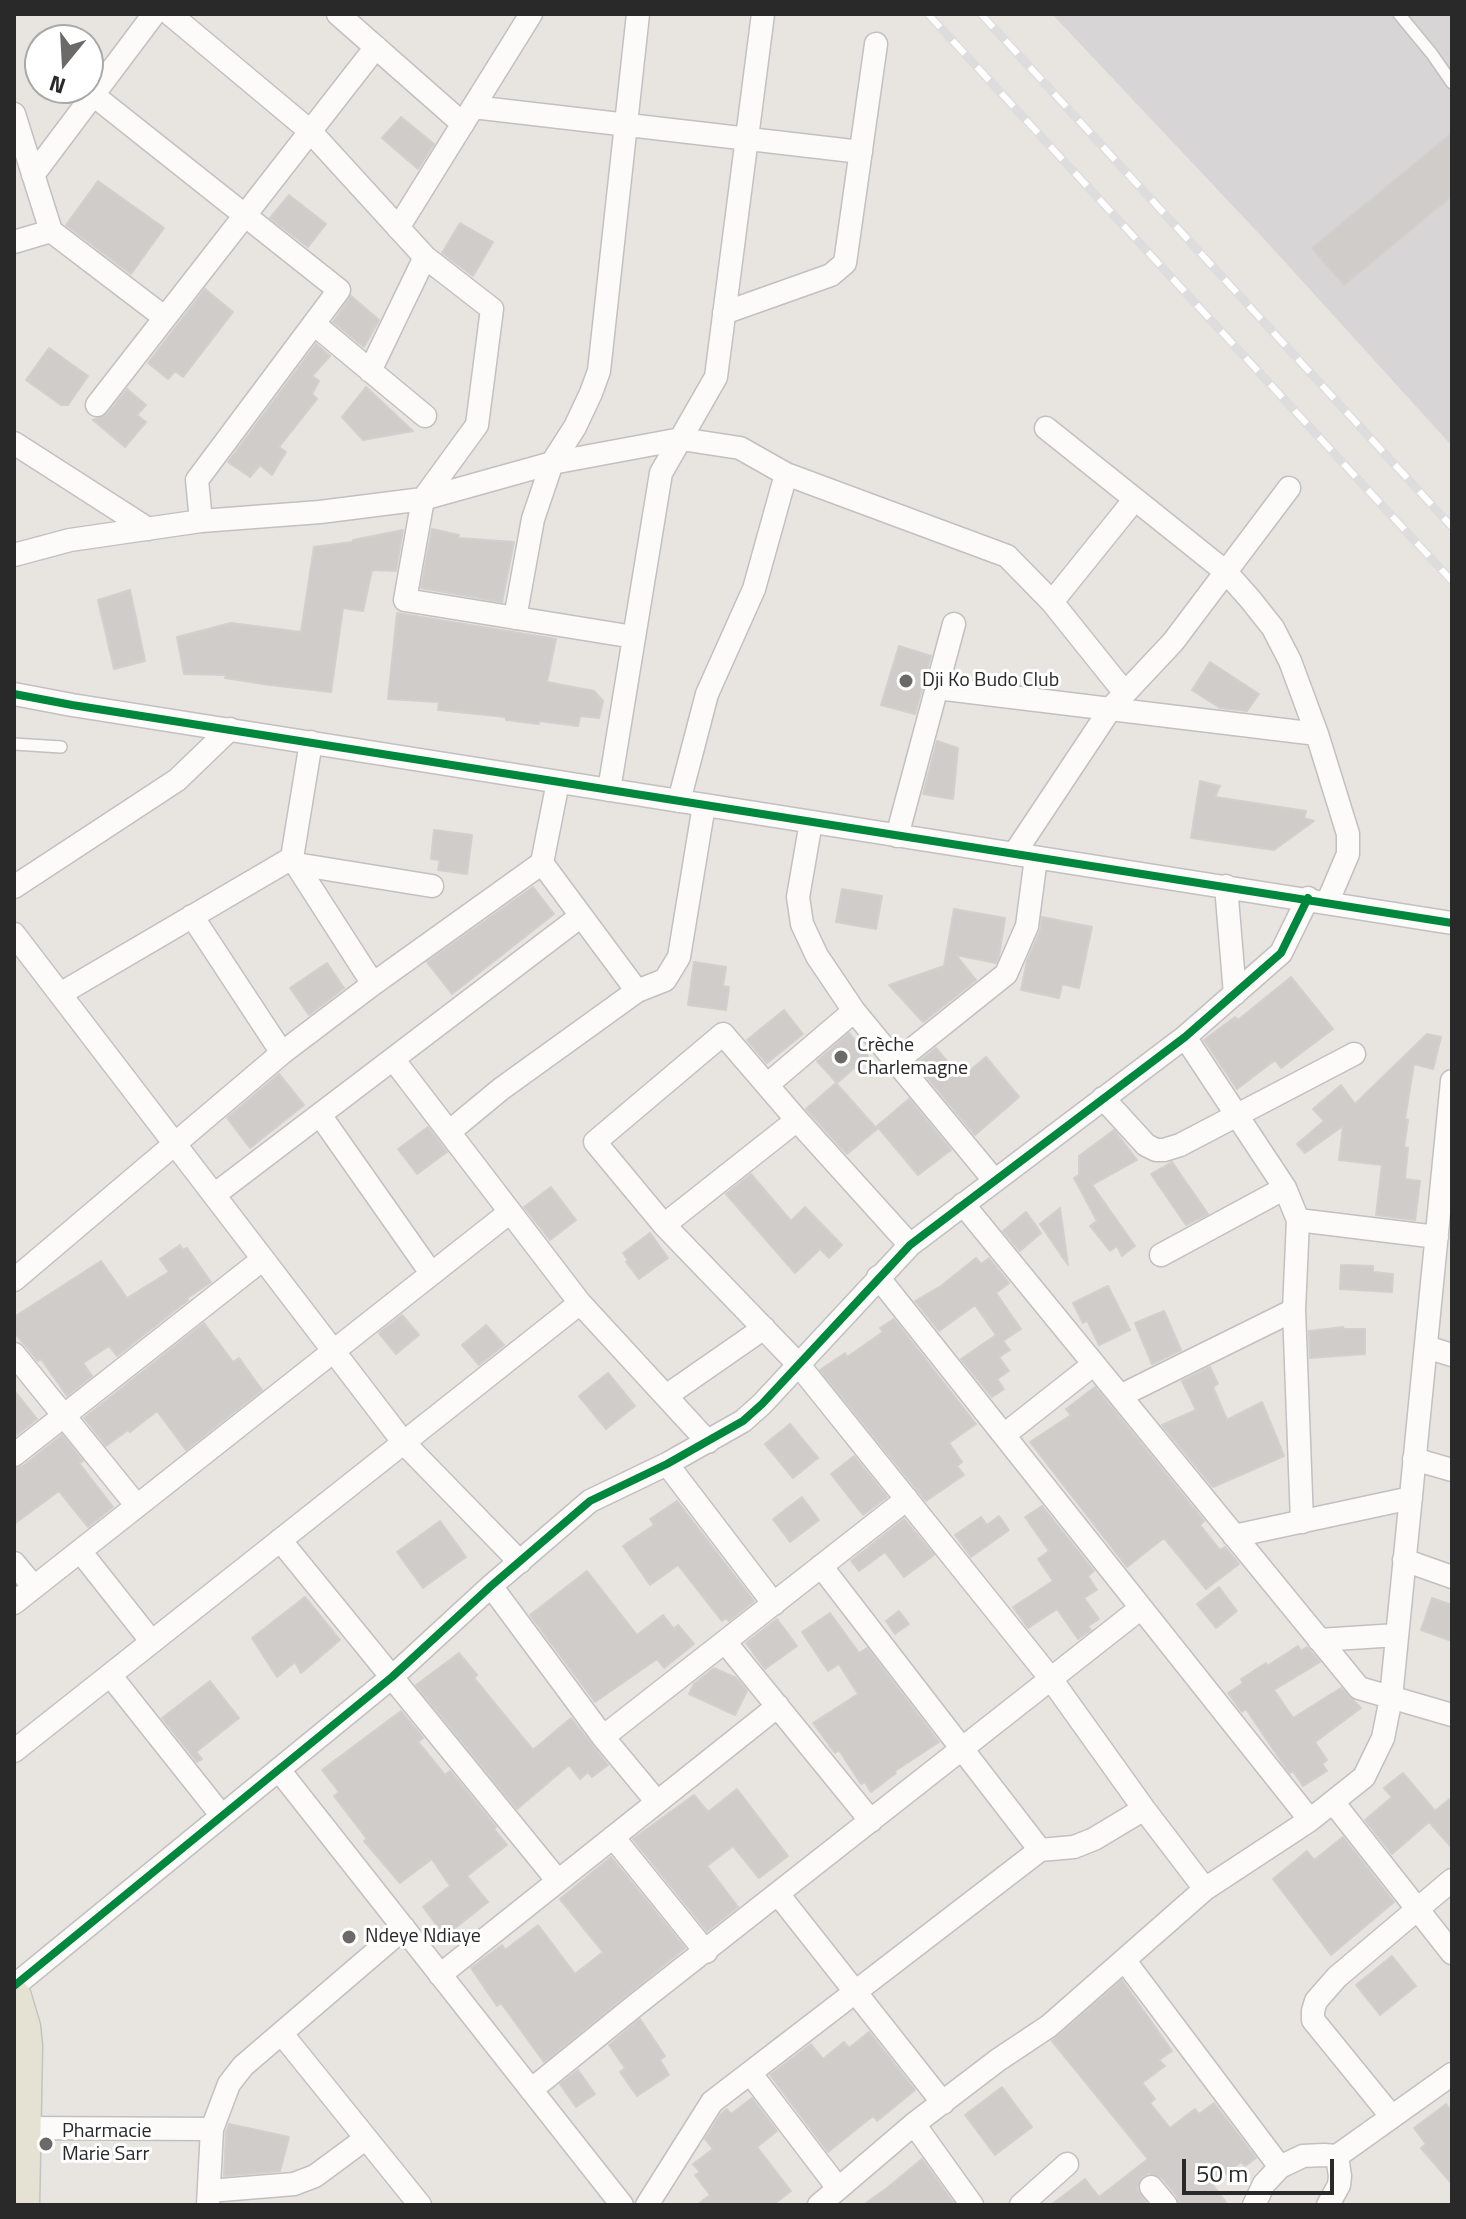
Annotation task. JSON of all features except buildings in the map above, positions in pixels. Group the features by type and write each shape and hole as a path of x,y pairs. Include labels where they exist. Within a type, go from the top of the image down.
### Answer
{"main road":[{"path":"14,1997 25,2046 19,2132 22,2205"}],"street":[{"path":"104,79 154,14"},
{"path":"170,14 310,131 425,257 492,309 477,425 423,499 405,600 634,637"},
{"path":"338,14 376,47 468,116 626,125 861,152"},
{"path":"398,228 531,14"},
{"path":"515,618 533,519 552,463 575,427 599,371 638,14"},
{"path":"609,790 661,473 716,377 763,14"},
{"path":"724,313 831,275 845,263 876,44"},
{"path":"97,405 376,47"},
{"path":"33,175 85,104"},
{"path":"104,104 339,290 197,480 201,521"},
{"path":"15,119 51,231 164,317"},
{"path":"14,242 51,231"},
{"path":"370,371 425,257"},
{"path":"314,324 425,416"},
{"path":"14,1986 392,1677 590,1501 667,1464 743,1421 910,1245 1185,1037 1281,953 1318,900 1348,854 1348,834 1317,734 1290,661 1273,628 1226,572 1046,428"},
{"path":"14,555 70,540 201,521 320,512 423,499 552,463 681,439 740,448 786,474 1007,556 1052,602 1118,700"},
{"path":"14,443 148,529"},
{"path":"679,801 707,694 754,589 786,474"},
{"path":"896,1062 1006,974 1027,926 1025,856 1118,700 1173,642 1289,488"},
{"path":"1052,602 1135,499"},
{"path":"897,836 954,624"},
{"path":"937,688 1118,700 1317,734"},
{"path":"14,694 1452,923"},
{"path":"14,887 177,780 230,729"},
{"path":"311,742 294,861 373,984"},
{"path":"14,1280 282,1053 542,863 558,782"},
{"path":"449,1132 501,1089 637,991 665,980 679,957 704,805"},
{"path":"811,822 798,897 802,924 817,956 854,1011 994,1180"},
{"path":"60,994 192,916 294,861 432,886"},
{"path":"542,863 637,991"},
{"path":"1226,886 1235,994"},
{"path":"192,916 282,1053"},
{"path":"214,1195 581,916"},
{"path":"14,934 404,1443 520,1562"},
{"path":"767,1085 854,1011"},
{"path":"910,1245 723,1034 595,1142 664,1225 798,1364 1051,1679 1205,1889"},
{"path":"1185,1037 1285,1188 1298,1220 1294,1310 1302,1522"},
{"path":"1103,1098 1136,1136 1156,1150 1180,1145 1354,1054"},
{"path":"393,1059 580,1303 708,1442"},
{"path":"819,2205 914,2124 998,2060 1049,2026 1205,1889 1310,1820 1364,1777 1383,1738 1391,1698 1426,1347 1442,1234 1452,1081"},
{"path":"320,1115 431,1273"},
{"path":"664,1225 797,1120"},
{"path":"1161,1255 1285,1188"},
{"path":"963,1204 1359,1688 1452,1715"},
{"path":"14,1603 510,1212"},
{"path":"1298,1220 1442,1234"},
{"path":"14,1455 263,1259"},
{"path":"878,1277 1310,1820"},
{"path":"14,1751 580,1303"},
{"path":"1120,1396 1294,1310"},
{"path":"666,1396 764,1328"},
{"path":"1426,1347 1452,1355"},
{"path":"14,1354 137,1506"},
{"path":"1004,1435 1094,1364"},
{"path":"1414,1459 1452,1470"},
{"path":"667,1464 774,1604"},
{"path":"1234,1536 1411,1498"},
{"path":"603,1737 907,1499"},
{"path":"280,1540 558,1881"},
{"path":"80,1551 152,1642"},
{"path":"1404,1560 1452,1577"},
{"path":"14,1563 34,1587"},
{"path":"821,1566 1040,1850"},
{"path":"491,1586 603,1737 657,1802"},
{"path":"531,2090 1141,1608"},
{"path":"1319,1640 1397,1635"},
{"path":"725,1642 871,1821"},
{"path":"110,1675 222,1816"},
{"path":"440,1975 778,1706"},
{"path":"279,1770 531,2090 615,2203"},
{"path":"1333,1802 1452,1953"},
{"path":"647,2205 712,2102 1040,1850 1074,1847 1094,1839 1144,1809"},
{"path":"613,1837 706,1952"},
{"path":"1392,2117 1313,2020 1313,2011 1316,2001 1337,1977 1452,1880"},
{"path":"778,1894 943,2103"},
{"path":"365,2139 315,2176 294,2184 208,2198 212,2129 229,2084 243,2066 404,1928"},
{"path":"1125,1961 1280,2167"},
{"path":"282,2034 420,2205"},
{"path":"751,2074 838,2188"},
{"path":"1254,2205 1264,2184 1280,2167 1303,2156 1337,2156 1452,2074"},
{"path":"914,2124 972,2205"},
{"path":"19,2132 212,2129"},
{"path":"1328,2205 1339,2185 1337,2156"},
{"path":"1021,2205 1067,2164"},
{"path":"1151,2187 1166,2205"}],"lane":[{"path":"1399,14 1452,83"},
{"path":"14,744 61,747"}],"shaded area":[{"path":"1052,14 1452,14 1452,446 1265,240"}],"railway":[{"path":"928,14 1452,581"},
{"path":"981,14 1452,527"}],"cycle path":[{"path":"14,694 1452,923"},
{"path":"14,1986 392,1677 590,1501 667,1464 743,1421 910,1245 1185,1037 1281,953 1308,898"}],"place":[{"name":"Dji Ko Budo Club","path":"906,681"},
{"name":"Crèche Charlemagne","path":"841,1057"},
{"name":"Ndeye Ndiaye","path":"349,1937"},
{"name":"Pharmacie Marie Sarr","path":"46,2144"}]}
